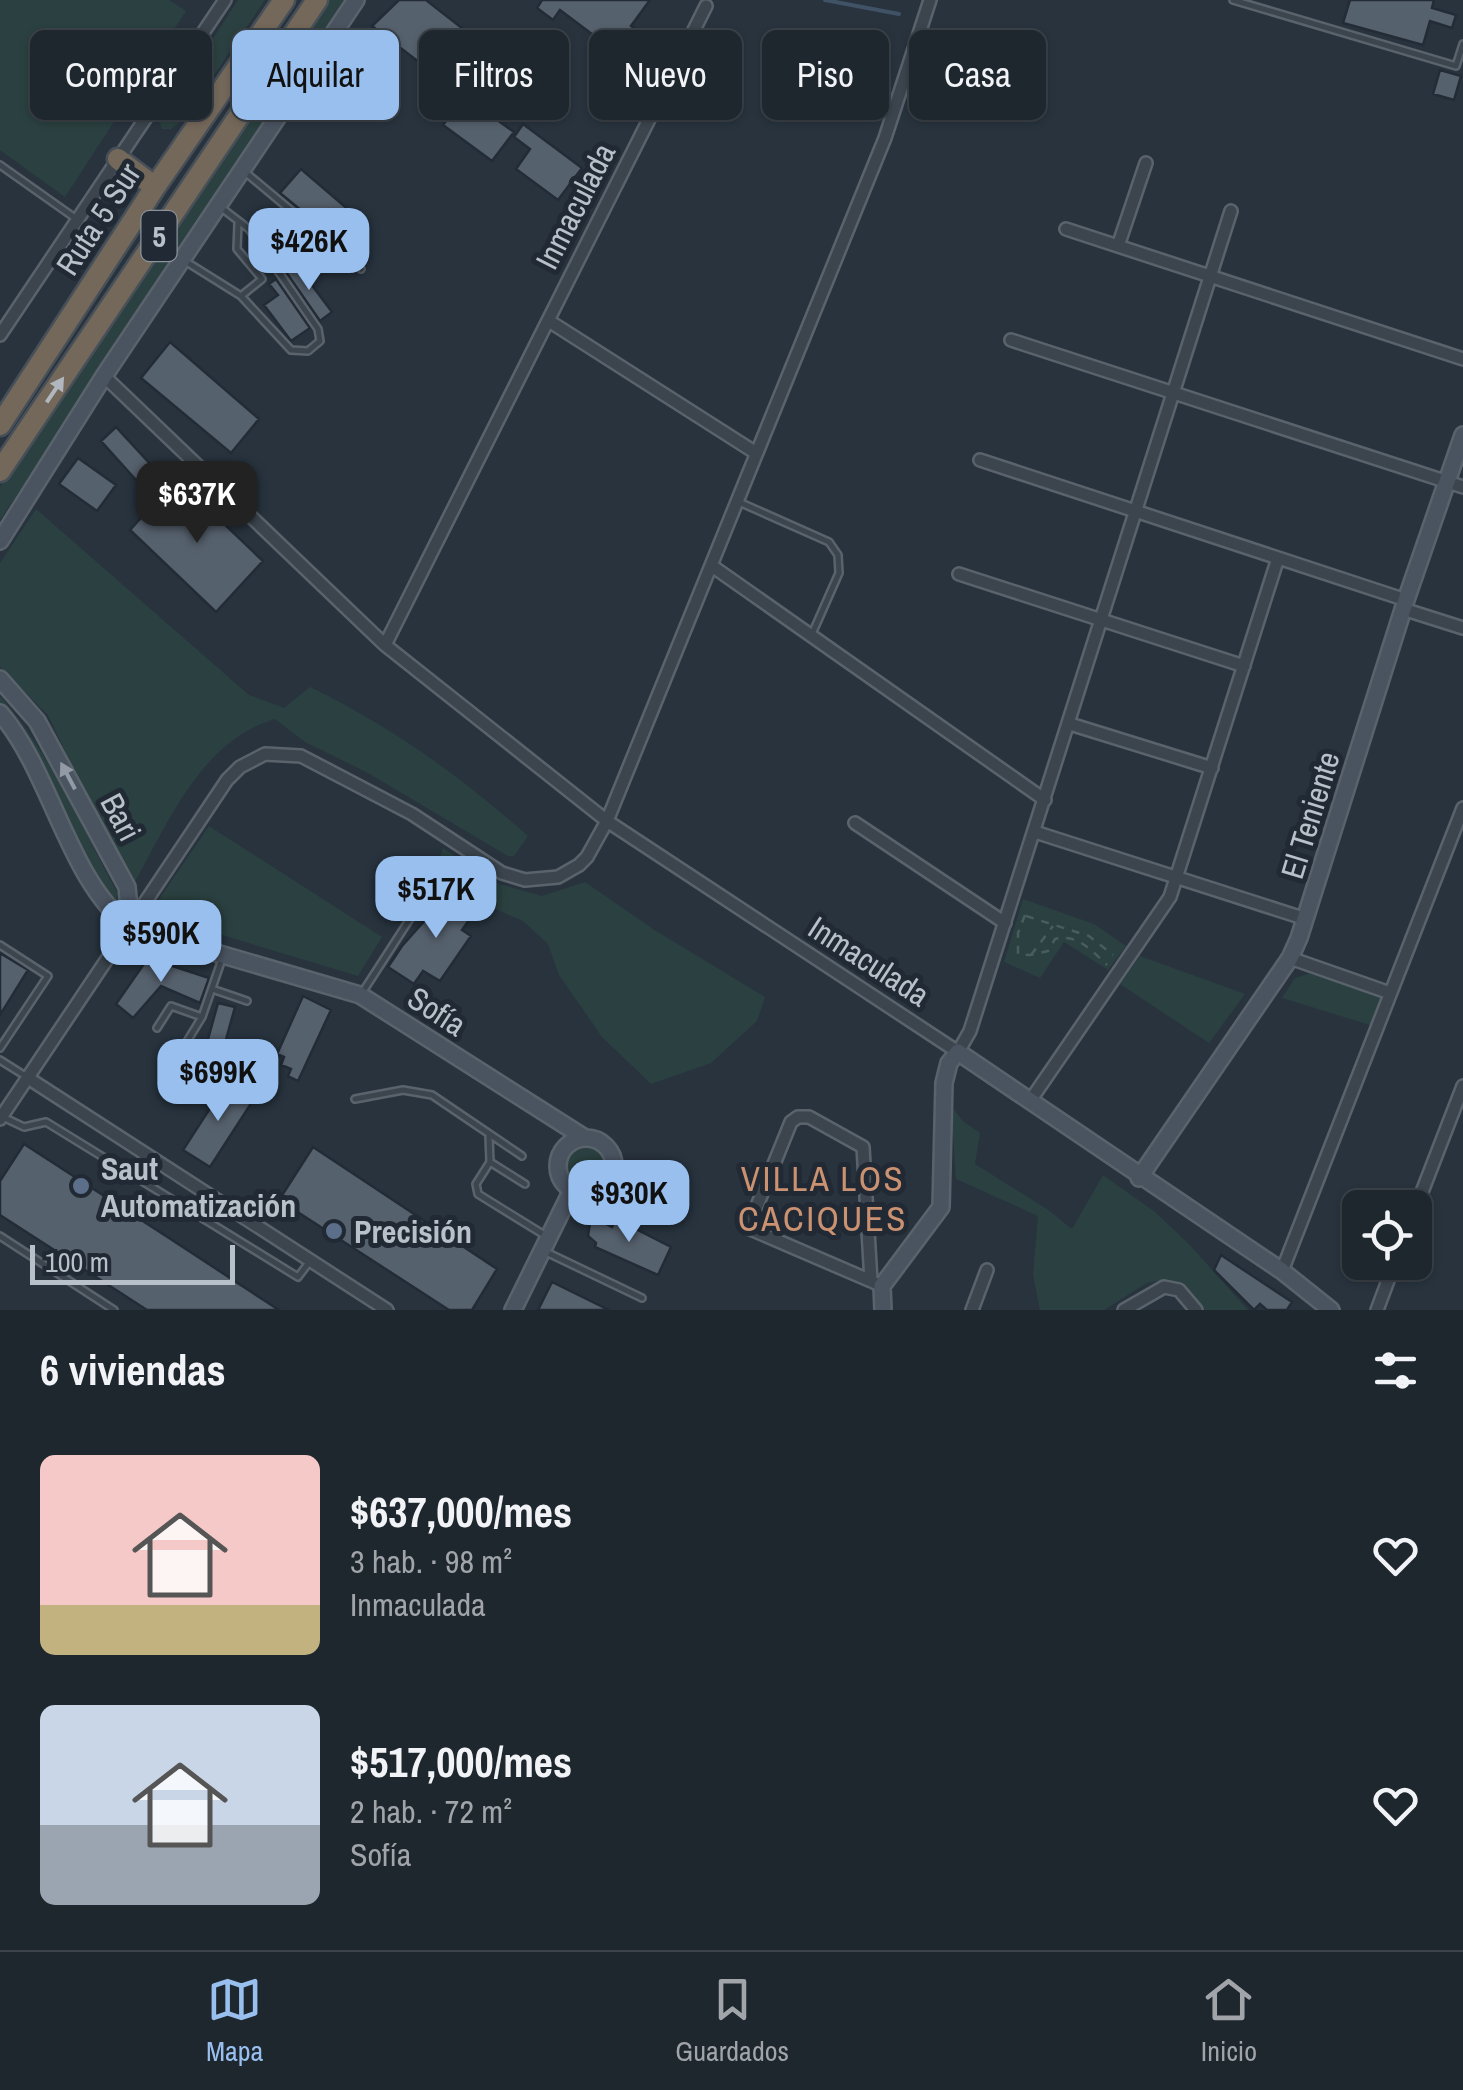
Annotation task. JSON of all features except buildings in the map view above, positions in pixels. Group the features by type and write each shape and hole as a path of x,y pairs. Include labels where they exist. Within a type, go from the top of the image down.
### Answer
{"highway":[{"name":"Ruta 5 Sur","path":"0,425 155,186 284,0"},
{"name":"Ruta 5 Sur","path":"0,471 317,0"},
{"path":"118,159 155,186"}],"street":[{"path":"0,335 225,0"},
{"path":"0,541 104,376 356,0"},
{"path":"1,1118 227,780 240,767 265,754 301,756 412,814 513,878 546,880 569,872 587,857 607,821 885,138 930,0"},
{"name":"Inmaculada","path":"385,645 706,6"},
{"path":"1118,246 1146,163"},
{"path":"876,1283 941,1208 944,1083 950,1063 970,1032 1231,212"},
{"path":"1066,229 1463,360"},
{"path":"548,321 756,454"},
{"path":"1011,340 1455,485"},
{"name":"Inmaculada","path":"104,376 385,645 607,821 958,1052 1139,1178 1282,1271 1331,1310"},
{"name":"El Teniente","path":"1139,1178 1290,958 1404,604 1455,485 1463,435"},
{"path":"980,460 1278,558 1463,628"},
{"path":"1030,1101 1170,896 1278,558"},
{"path":"712,566 1045,800"},
{"path":"959,574 1244,666"},
{"name":"Bari","path":"0,679 37,720 127,886 130,928"},
{"name":"Bari","path":"0,713 30,757 111,914 130,928"},
{"path":"1070,724 1212,768"},
{"path":"1282,1271 1463,808"},
{"path":"855,822 1005,923"},
{"path":"1034,832 1306,918"},
{"name":"Sofía","path":"130,928 360,995 584,1138"},
{"path":"1290,958 1390,993"},
{"path":"28,1078 387,1310"},
{"path":"1423,1190 1463,1086"},
{"path":"876,1283 748,1228 791,1122 798,1116 808,1117 863,1147 882,1310"},
{"path":"584,1138 594,1140 609,1150 612,1177 599,1190 581,1194 572,1190 560,1177 558,1160 568,1145 584,1138"},
{"path":"513,1310 572,1190"},
{"path":"972,1310 988,1270"},
{"path":"1376,1310 1388,1280"},
{"path":"1124,1310 1164,1287 1179,1290 1196,1310"}],"lane":[{"path":"1233,0 1456,66 1463,44"},
{"path":"0,165 77,220"},
{"path":"242,170 362,269"},
{"path":"183,260 242,296 291,350 308,351 320,341 318,328 249,230 218,205"},
{"path":"238,220 237,249 262,280 242,296"},
{"path":"738,502 829,542 838,556 839,572 810,637"},
{"path":"360,995 416,911"},
{"path":"0,944 48,976 0,1048"},
{"path":"186,1043 202,1017 224,954"},
{"path":"212,989 246,1000"},
{"path":"157,1028 171,1006 202,1017"},
{"path":"0,1060 28,1078"},
{"path":"355,1099 403,1090 432,1095 522,1156"},
{"path":"1,1118 24,1126 46,1122 298,1276 310,1260"},
{"path":"488,1136 490,1162 476,1184 478,1194 546,1244 642,1298"},
{"path":"130,1174 146,1154"},
{"path":"490,1162 525,1184"},
{"path":"203,1218 216,1199"},
{"path":"0,1236 114,1310"}],"path":[{"path":"1026,916 1089,936 1118,968 1070,937 1059,937 1048,950 1021,956 1017,950 1018,933 1026,916"},
{"path":"1030,955 1054,925"}],"green space":[{"path":"0,0 169,0 186,11 174,30 30,30 30,120 115,120 65,197 0,150"},
{"path":"238,0 265,0 245,30 232,30 232,49 212,78 212,40"},
{"path":"329,0 348,0 328,30 309,30"},
{"path":"162,120 182,120 171,129 162,129"},
{"path":"248,120 268,120 0,520 0,487"},
{"path":"36,509 249,695 284,708 310,687 369,718 424,754 528,836 514,856 508,856 368,773 305,742 275,719 249,730 206,765 173,812 132,887 48,715 0,667 0,563"},
{"path":"0,696 35,742 65,792 119,896 118,907 112,906 0,716"},
{"path":"209,826 382,937 358,976 159,916 155,905"},
{"path":"443,848 499,884 542,896 585,882 765,997 757,1021 711,1063 651,1084 602,1037 559,975 548,944 523,921 491,907 435,870"},
{"path":"1023,899 1094,924 1126,946 1108,970 1064,942 1040,978 1004,962"},
{"path":"1140,956 1245,994 1209,1043 1120,984"},
{"path":"1311,973 1380,997 1370,1025 1282,998 1295,978"},
{"path":"951,1106 980,1133 975,1164 1072,1229 1103,1175 1155,1212 1248,1310 1203,1310 1183,1285 1164,1280 1147,1283 1104,1310 1040,1310 1033,1275 1038,1216 956,1179"},
{"path":"586,1146 600,1152 606,1166 600,1180 586,1186 572,1180 566,1166 572,1152"}],"waterway":[{"path":"825,0 899,14"}],"place":[{"name":"Saut Automatización","path":"81,1186"},
{"name":"Precisión","path":"334,1231"}],"district":[{"name":"VILLA LOS CACIQUES","path":"823,1198"}]}
